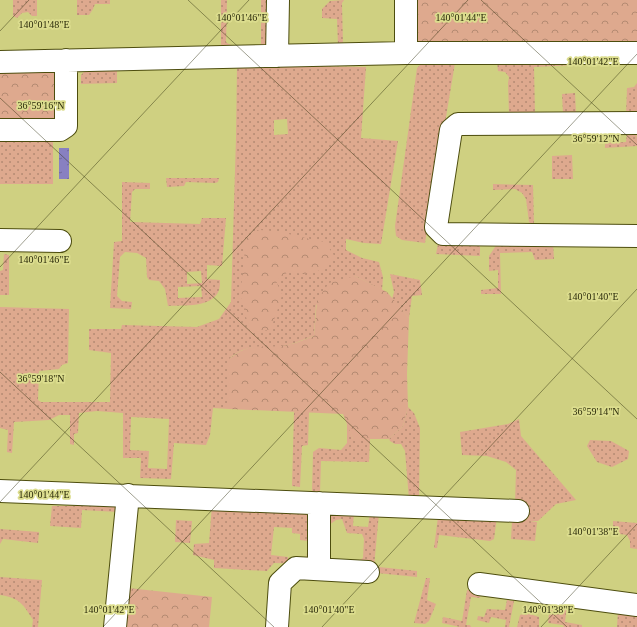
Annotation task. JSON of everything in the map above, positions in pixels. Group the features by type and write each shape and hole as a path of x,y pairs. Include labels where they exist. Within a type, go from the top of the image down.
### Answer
{"street":[{"path":"277,56 278,0"},
{"path":"406,0 406,53"},
{"path":"0,62 406,53 637,53"},
{"path":"0,130 60,130 66,126 66,60"},
{"path":"637,124 458,124 451,130 436,227 443,234 637,236"},
{"path":"0,240 60,241"},
{"path":"0,491 518,511"},
{"path":"115,627 128,495"},
{"path":"319,503 319,569"},
{"path":"276,627 280,583 296,568 368,572"},
{"path":"479,584 637,605"}],"green space":[{"path":"13,0 37,0 37,16 32,16 28,12 22,13 17,18 13,16"},
{"path":"77,0 110,0 110,4 95,4 89,15 77,15"},
{"path":"221,0 227,0 226,42 243,47 261,44 261,0 271,0 271,45 221,51"},
{"path":"344,0 342,3 343,46 338,45 337,19 322,18 322,9 330,1"},
{"path":"413,0 637,0 637,42 424,44 418,41 414,33"},
{"path":"576,61 575,65 534,67 535,114 509,114 509,77 505,72 498,71 497,62"},
{"path":"423,62 455,63 425,243 402,240 396,236 395,226 417,68"},
{"path":"237,65 366,67 361,138 398,141 381,244 364,243 346,239 346,250 362,258 379,262 383,277 382,290 355,276 316,305 314,336 284,346 244,349 230,358 229,409 213,408 210,435 206,445 174,443 171,479 140,478 141,458 123,458 123,413 97,411 79,413 78,433 74,434 74,445 70,444 70,415 59,415 49,420 14,422 12,453 7,452 8,430 0,428 0,307 69,309 68,363 62,365 59,369 39,371 38,400 41,402 110,402 111,353 89,350 89,329 121,329 122,325 197,327 219,319 231,302","holes":["287,119 288,134 274,135 274,120","131,417 169,419 167,469 148,468 149,451 130,450"]},
{"path":"117,69 117,83 81,84 81,75 85,71"},
{"path":"51,71 59,77 58,113 52,120 0,121 0,73"},
{"path":"637,83 637,115 626,115 627,88 634,87"},
{"path":"575,93 576,113 563,113 562,94"},
{"path":"635,130 637,146 605,148 605,143 626,142 627,133 583,134 579,139 573,141 573,132"},
{"path":"53,138 53,184 0,184 0,139"},
{"path":"572,155 573,179 552,179 552,156"},
{"path":"166,178 219,178 218,182 215,183 186,182 184,186 167,187"},
{"path":"122,182 150,183 150,189 135,189 132,192 130,222 200,224 202,218 226,218 222,266 207,265 207,279 220,280 219,290 216,296 204,303 168,306 165,289 159,281 149,280 147,277 146,258 137,253 125,252 120,257 117,296 122,301 132,302 131,309 110,308 114,242 122,241","holes":["201,271 202,283 187,284 187,272","201,286 202,297 178,298 178,287"]},
{"path":"493,184 533,185 534,226 529,222 526,199 522,193 515,189 493,190"},
{"path":"256,230 265,230 325,242 335,257 326,269 304,274 288,272 276,281 282,295 270,330 250,332 240,294 245,259 242,242"},
{"path":"553,243 554,259 535,260 532,252 500,253 501,294 481,294 481,290 498,288 498,270 489,271 489,256 497,244"},
{"path":"438,244 480,246 480,256 436,254"},
{"path":"4,254 9,255 9,295 0,295 0,271 3,270"},
{"path":"390,274 420,280 422,295 412,296 409,318 392,299 394,292"},
{"path":"355,276 387,292 409,318 407,374 408,407 403,426 389,439 353,439 343,414 229,409 229,359 248,348 285,345 314,336 317,300 329,283"},
{"path":"408,407 414,413 420,428 419,500 409,499 405,451 401,444 395,444 389,439 403,426"},
{"path":"294,412 309,412 308,445 302,446 300,487 292,486"},
{"path":"519,419 521,436 576,500 556,504 538,521 530,521 537,522 535,541 511,539 512,521 522,521 524,503 515,503 516,470 506,462 487,456 462,455 460,432 508,424"},
{"path":"347,422 353,439 370,439 369,462 321,461 320,493 312,492 313,452 319,448 341,450 347,443"},
{"path":"590,440 611,441 629,451 628,459 612,467 597,462 587,446"},
{"path":"212,505 303,512 311,516 310,560 307,564 274,563 267,571 214,568 214,560 193,555 194,544 209,543","holes":["274,527 292,528 292,533 300,534 300,540 308,541 306,563 288,561 288,557 271,555"]},
{"path":"52,506 115,506 119,510 118,512 82,510 81,528 50,526"},
{"path":"330,511 354,512 353,526 368,527 370,513 379,513 374,567 355,566 356,560 358,561 363,558 364,539 362,534 347,533 342,519 336,520 329,525"},
{"path":"438,517 497,517 494,539 490,541 439,535 437,548 434,548"},
{"path":"176,520 192,521 190,543 175,542"},
{"path":"613,521 637,523 637,549 630,548 630,541 627,535 613,533"},
{"path":"0,529 39,532 38,543 3,539 0,544"},
{"path":"379,567 417,571 417,577 377,573"},
{"path":"0,577 42,580 38,627 32,627 33,620 17,600 0,595"},
{"path":"426,578 430,578 427,600 436,604 429,621 425,624 414,623"},
{"path":"128,588 212,597 209,627 124,627"},
{"path":"467,590 481,592 480,598 471,597 466,625 470,625 471,627 460,627 442,623 443,617 462,621"},
{"path":"507,600 514,601 509,627 505,627 506,620 491,617 489,623 477,620 478,616 484,617 487,609 505,610"},
{"path":"550,604 567,606 565,622 582,625 582,627 564,627 563,625 548,623"},
{"path":"618,611 637,613 637,627 617,627"},
{"path":"527,613 539,617 539,627 517,627 520,615"}],"water":[{"path":"59,148 69,148 69,179 59,179"}]}
